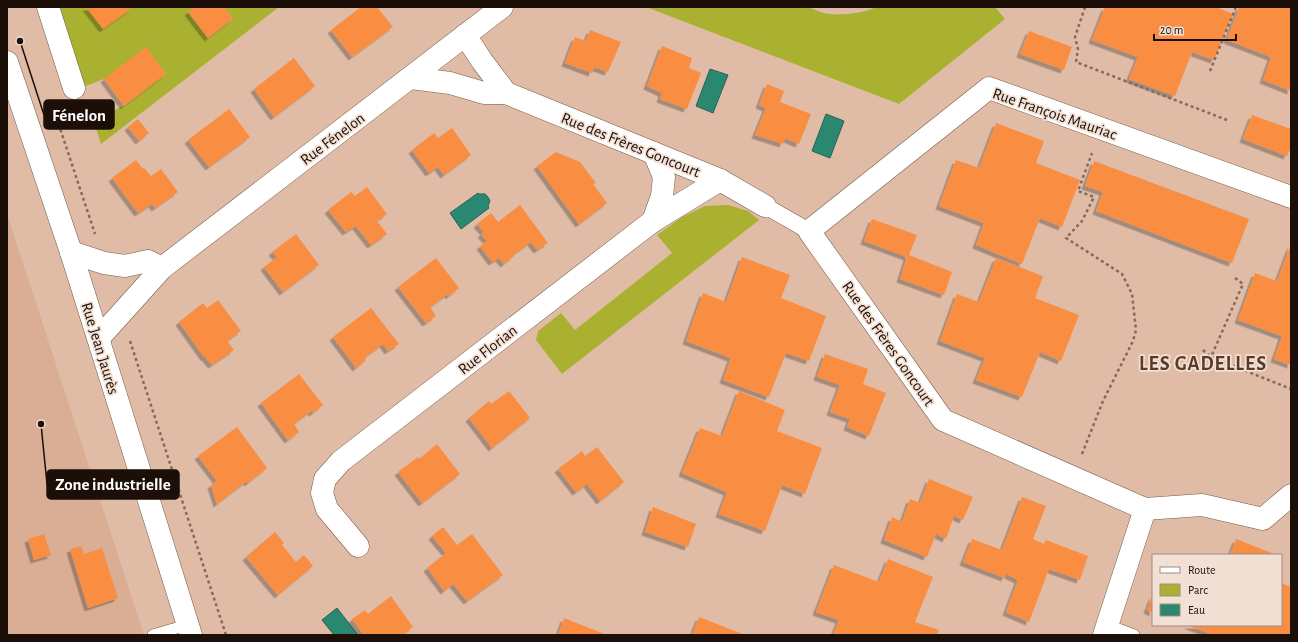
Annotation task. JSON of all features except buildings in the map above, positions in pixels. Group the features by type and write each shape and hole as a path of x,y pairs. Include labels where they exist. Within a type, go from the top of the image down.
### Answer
{"street":[{"path":"48,7 74,88"},
{"name":"Rue Fénelon","path":"99,338 162,268 502,7"},
{"path":"465,35 506,93"},
{"name":"Rue Jean Jaurès","path":"7,62 99,338 189,630"},
{"path":"411,78 450,83 484,93 506,93"},
{"name":"Rue François Mauriac","path":"809,231 989,88 1291,197"},
{"name":"Rue des Frères Goncourt","path":"506,93 720,180 809,231 943,420 1145,509 1202,505 1263,519 1291,496"},
{"path":"653,221 662,196 664,177 654,153"},
{"name":"Rue Florian","path":"358,546 327,510 322,493 325,479 340,461 653,221 720,180"},
{"path":"71,252 104,263 125,266 148,261 162,268"},
{"path":"1105,630 1145,509"}],"lane":[{"path":"153,635 189,630"},
{"path":"1105,630 1134,635"}],"path":[{"path":"1085,7 1075,37 1078,49 1076,62 1227,120"},
{"path":"1210,71 1236,7"},
{"path":"1073,477 1103,400 1133,341 1136,330 1132,294 1122,274 1066,238 1082,221 1094,197 1078,191 1101,129"},
{"path":"1211,357 1243,284 1235,278"},
{"path":"1203,350 1211,357 1291,389"}],"shaded area":[{"path":"7,214 144,635 7,635"}],"green space":[{"path":"57,7 130,9 129,7 195,7 188,12 208,38 233,19 224,7 279,7 101,144 93,119 124,106 165,74 104,79 83,87"},
{"path":"646,7 808,7 823,13 850,14 876,7 995,7 1005,19 899,104"},
{"path":"728,205 748,211 759,220 562,374 536,340 538,331 561,313 575,330 672,253 657,235 682,217 705,206"}],"water":[{"path":"710,69 728,75 713,113 696,106"},
{"path":"826,114 844,121 830,158 812,151"},
{"path":"478,193 485,194 488,197 490,201 488,206 489,208 461,229 450,213"},
{"path":"337,608 358,635 334,635 322,620"}],"place":[{"name":"Fénelon","path":"20,41"},
{"name":"Zone industrielle","path":"41,424"}],"district":[{"name":"LES GADELLES","path":"1203,363"}]}
